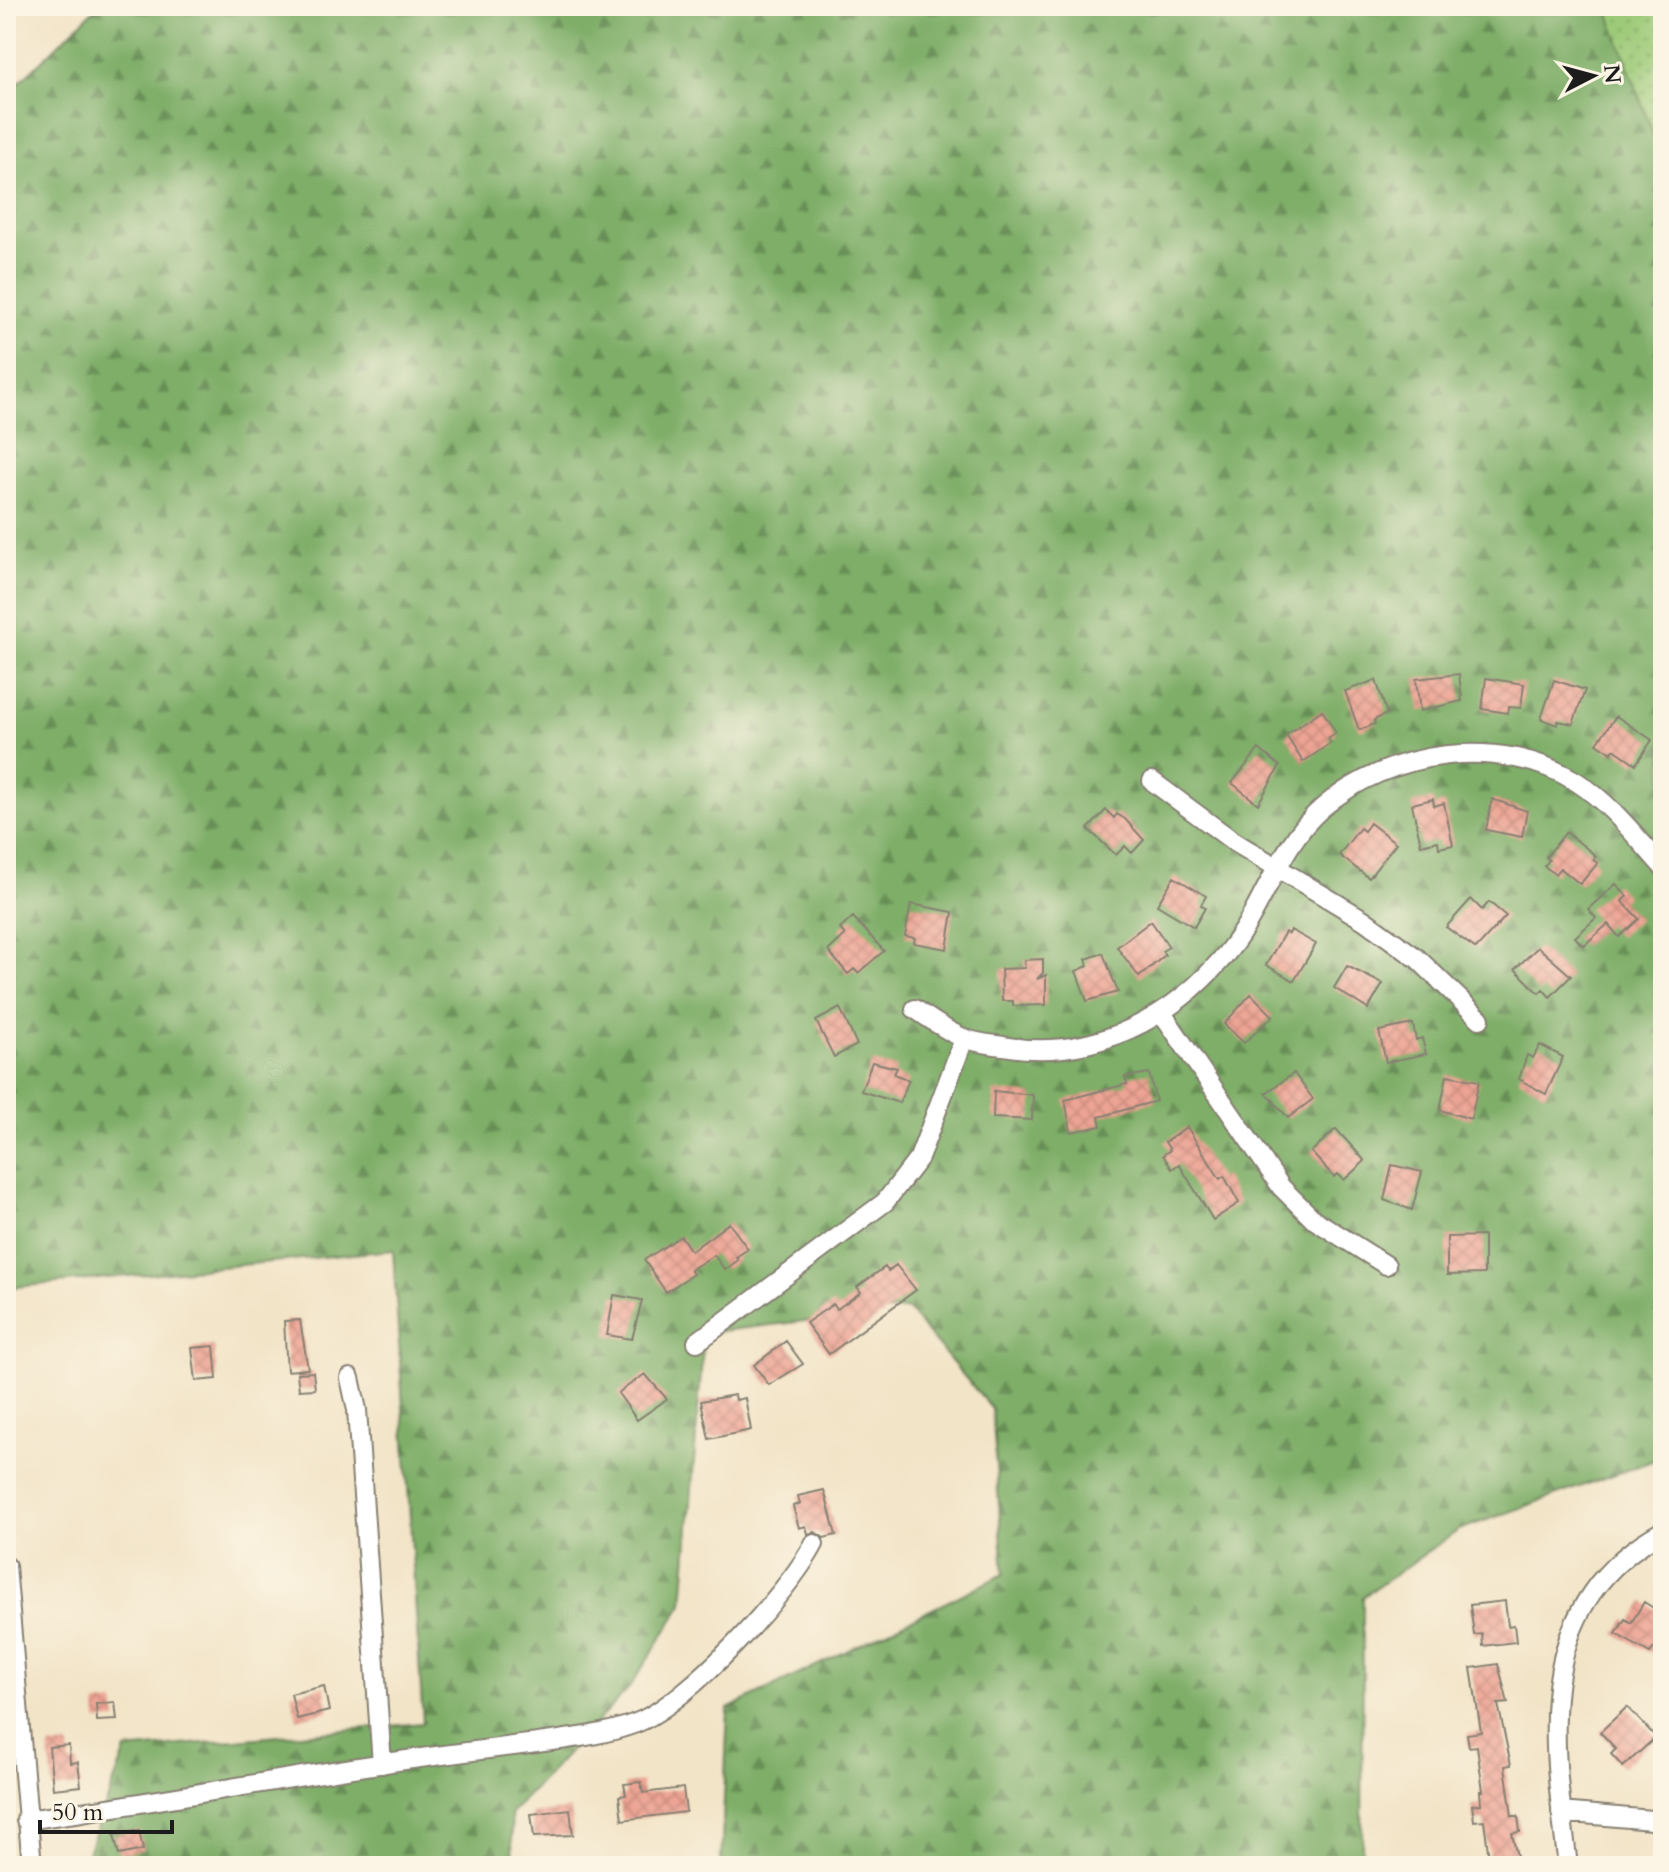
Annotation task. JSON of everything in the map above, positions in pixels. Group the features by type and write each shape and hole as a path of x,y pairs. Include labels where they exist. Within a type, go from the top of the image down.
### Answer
{"street":[{"path":"915,1009 964,1039 1022,1049 1070,1048 1118,1036 1162,1013 1189,994 1231,947 1277,866 1321,809 1364,779 1410,763 1459,753 1503,755 1540,765 1575,781 1605,803 1663,867"},
{"path":"1152,781 1220,833 1364,920 1418,959 1480,1019"},
{"path":"1162,1013 1281,1187 1313,1219 1386,1265"},
{"path":"697,1342 885,1202 919,1158 964,1039"},
{"path":"350,1378 357,1410 382,1764"},
{"path":"1568,1866 1554,1708 1563,1655 1582,1610 1602,1576 1633,1548 1663,1531"},
{"path":"26,1820 145,1805 382,1764 575,1739 637,1723 669,1702 725,1651 796,1574 814,1544"},
{"path":"6,1566 14,1764 32,1866"},
{"path":"1561,1812 1663,1821"}],"green space":[{"path":"98,6 1663,6 1663,1457 1459,1530 1363,1597 1362,1866 721,1866 728,1709 1004,1574 992,1409 907,1309 704,1333 683,1604 630,1687 511,1813 513,1866 86,1866 86,1858 126,1750 423,1723 393,1250 6,1288 6,95"},
{"path":"1606,6 1663,6 1663,161 1656,142"}],"building":[{"path":"1459,674 1462,701 1420,711 1416,679"},
{"path":"1486,678 1524,684 1521,708 1509,707 1508,713 1482,709"},
{"path":"1376,680 1387,714 1374,720 1375,724 1359,730 1345,691"},
{"path":"1554,680 1585,690 1573,724 1558,721 1557,725 1541,719"},
{"path":"1322,710 1336,733 1328,739 1331,743 1303,762 1286,735"},
{"path":"1616,716 1652,740 1636,764 1614,749 1612,753 1597,743"},
{"path":"1259,749 1280,766 1258,804 1232,783"},
{"path":"1433,799 1434,806 1444,803 1453,845 1439,848 1438,841 1421,845 1412,804"},
{"path":"1492,799 1527,811 1522,837 1486,830"},
{"path":"1106,810 1114,818 1117,814 1125,819 1144,840 1132,853 1125,846 1116,855 1088,829"},
{"path":"1370,823 1396,843 1369,878 1339,855 1360,828 1364,831"},
{"path":"1566,832 1596,856 1593,860 1598,863 1580,884 1560,868 1555,874 1544,866 1549,860 1546,857"},
{"path":"1174,877 1206,896 1201,905 1205,908 1194,927 1157,905"},
{"path":"1616,884 1627,896 1622,901 1639,919 1619,937 1608,924 1583,946 1575,937 1596,918 1588,909"},
{"path":"1471,899 1482,910 1489,902 1506,916 1476,949 1446,927"},
{"path":"911,904 953,912 947,949 914,943 915,938 905,936"},
{"path":"853,917 884,951 858,973 854,969 848,974 828,951 845,935 840,929"},
{"path":"1151,921 1169,947 1162,951 1165,955 1139,977 1117,947"},
{"path":"1291,930 1316,944 1294,981 1266,965 1285,932 1289,934"},
{"path":"1538,947 1571,976 1550,997 1543,989 1539,993 1515,969"},
{"path":"1103,953 1118,992 1087,1001 1076,971 1088,966 1086,959"},
{"path":"1043,959 1043,973 1037,979 1046,975 1046,1005 1013,1006 1013,1001 1002,1001 1001,969 1025,968 1024,960"},
{"path":"1347,966 1383,984 1368,1009 1334,988"},
{"path":"1251,994 1273,1016 1244,1043 1224,1024"},
{"path":"840,1008 857,1045 834,1057 816,1021"},
{"path":"1413,1024 1416,1040 1422,1038 1426,1054 1386,1062 1379,1031"},
{"path":"1540,1045 1563,1057 1546,1094 1519,1079 1527,1055 1533,1058"},
{"path":"872,1062 897,1068 894,1074 909,1080 899,1103 861,1091"},
{"path":"1149,1073 1156,1101 1099,1117 1101,1126 1071,1132 1065,1100 1127,1084 1125,1077"},
{"path":"1294,1073 1313,1099 1288,1118 1266,1093"},
{"path":"1447,1075 1479,1081 1471,1119 1440,1110"},
{"path":"994,1091 1033,1095 1032,1120 993,1118"},
{"path":"1187,1127 1220,1179 1224,1176 1239,1203 1213,1220 1179,1164 1172,1169 1163,1155 1170,1150 1165,1142"},
{"path":"1336,1129 1365,1161 1344,1180 1338,1174 1334,1177 1311,1152"},
{"path":"1392,1165 1422,1172 1412,1210 1384,1200"},
{"path":"729,1223 748,1249 736,1257 738,1260 725,1270 714,1255 690,1270 693,1274 666,1292 644,1260 681,1236 691,1251"},
{"path":"1484,1236 1484,1274 1447,1275 1447,1237"},
{"path":"896,1265 916,1290 829,1354 806,1323 833,1304 837,1309 861,1292 857,1287 885,1267 888,1271"},
{"path":"614,1295 642,1300 632,1339 607,1335"},
{"path":"300,1320 308,1369 287,1371 284,1321"},
{"path":"786,1341 803,1364 769,1385 754,1365"},
{"path":"214,1346 217,1379 196,1381 192,1348"},
{"path":"313,1372 315,1389 299,1390 297,1373"},
{"path":"645,1374 667,1399 637,1420 618,1393"},
{"path":"735,1395 736,1400 745,1398 751,1430 709,1439 701,1401"},
{"path":"824,1490 836,1535 824,1538 815,1532 808,1534 806,1526 799,1528 793,1506 800,1504 798,1496"},
{"path":"1505,1601 1508,1626 1514,1625 1516,1642 1483,1646 1482,1634 1474,1635 1470,1605"},
{"path":"1644,1602 1663,1614 1663,1637 1650,1653 1616,1634 1625,1619 1631,1623"},
{"path":"1498,1664 1508,1703 1498,1704 1511,1765 1505,1766 1512,1816 1518,1816 1520,1832 1512,1833 1519,1866 1490,1866 1484,1820 1474,1821 1472,1805 1481,1804 1480,1791 1483,1791 1477,1746 1469,1747 1467,1734 1481,1732 1471,1668"},
{"path":"324,1686 329,1711 297,1719 291,1694"},
{"path":"115,1702 117,1720 97,1721 96,1704"},
{"path":"1627,1707 1656,1737 1623,1767 1611,1754 1616,1749 1600,1732"},
{"path":"69,1745 70,1763 78,1762 81,1786 53,1789 49,1747"},
{"path":"641,1782 643,1793 683,1788 686,1812 622,1820 619,1796 626,1795 624,1784"},
{"path":"570,1809 573,1835 534,1837 531,1814"},
{"path":"139,1830 143,1850 119,1855 114,1835"}]}
